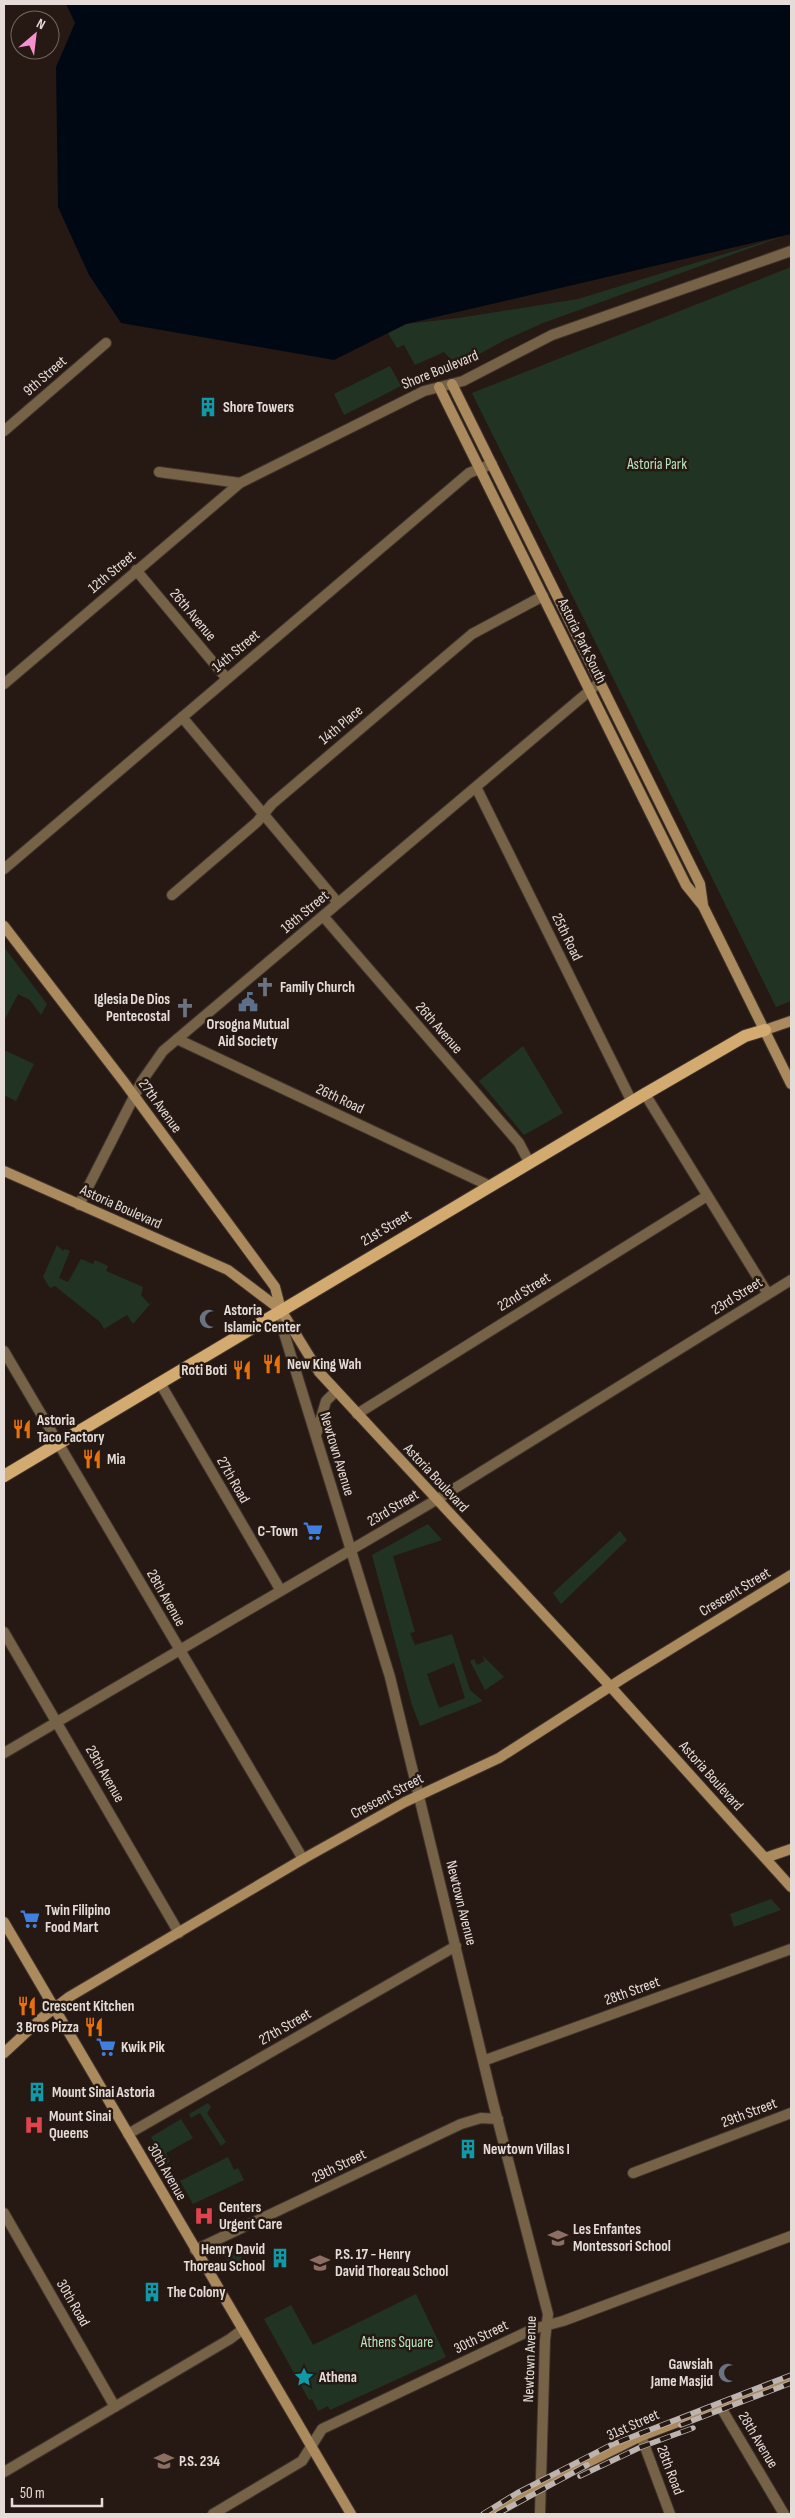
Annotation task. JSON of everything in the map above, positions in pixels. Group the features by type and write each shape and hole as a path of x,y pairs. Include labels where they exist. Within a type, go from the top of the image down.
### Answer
{"main road":[{"name":"21st Street","path":"4,1476 529,1162 745,1036 764,1030"}],"street":[{"name":"Shore Boulevard","path":"240,483 424,391 464,381 552,336 791,251"},
{"name":"9th Street","path":"4,431 106,343"},
{"name":"Astoria Park South","path":"452,384 700,884 703,906"},
{"name":"Astoria Park South","path":"439,387 686,885 703,906 791,1084"},
{"name":"14th Street","path":"4,869 469,473 492,464"},
{"path":"159,472 240,483"},
{"name":"12th Street","path":"4,684 240,483"},
{"name":"26th Avenue","path":"136,570 227,679"},
{"name":"14th Place","path":"172,895 257,822 272,804 472,634 542,596"},
{"name":"18th Street","path":"79,1205 152,1065 177,1039 600,682"},
{"path":"182,717 338,903"},
{"name":"25th Road","path":"476,787 632,1102"},
{"name":"26th Avenue","path":"322,916 519,1144 529,1162"},
{"name":"27th Avenue","path":"4,926 275,1287 280,1310"},
{"name":"21st Street","path":"764,1030 791,1021"},
{"name":"26th Road","path":"177,1039 490,1186"},
{"path":"645,1094 768,1294"},
{"name":"Astoria Boulevard","path":"4,1171 228,1270 280,1310 319,1372 356,1414 610,1686 791,1887"},
{"name":"22nd Street","path":"356,1414 707,1196"},
{"name":"23rd Street","path":"4,1752 436,1500 791,1280"},
{"name":"Newtown Avenue","path":"280,1310 284,1333 390,1677 483,2061 548,2314 540,2514"},
{"name":"28th Avenue","path":"4,1351 302,1859"},
{"name":"27th Road","path":"160,1384 281,1591"},
{"path":"316,1436 326,1401 336,1391"},
{"name":"Crescent Street","path":"4,2053 55,2008 302,1859 419,1795 499,1758 610,1686 791,1575"},
{"name":"29th Avenue","path":"4,1632 57,1720 179,1933"},
{"path":"765,1858 791,1849"},
{"name":"30th Avenue","path":"4,1922 351,2514"},
{"name":"27th Street","path":"128,2134 456,1946"},
{"name":"28th Street","path":"483,2061 791,1950"},
{"name":"29th Street","path":"633,2173 791,2113"},
{"name":"29th Street","path":"195,2250 461,2124 482,2118 498,2119"},
{"name":"30th Road","path":"4,2213 115,2407"},
{"name":"30th Street","path":"213,2514 302,2461 322,2430 533,2329 547,2326 791,2236"},
{"path":"4,2472 242,2330"},
{"name":"31st Street","path":"493,2514 540,2486 641,2436 791,2379"},
{"name":"28th Avenue","path":"720,2406 784,2514"},
{"name":"28th Road","path":"641,2436 670,2514"}],"green space":[{"path":"786,235 543,323 505,340 457,366 444,352 415,365 404,345 397,348 388,333 406,324 459,318 578,299"},
{"name":"Astoria Park","path":"791,267 791,1001 776,1007 472,393"},
{"path":"390,366 401,386 344,415 334,394"},
{"path":"4,947 47,1004 41,1015 30,1000 18,994 4,1021"},
{"path":"523,1046 563,1113 524,1135 479,1081"},
{"path":"4,1050 34,1064 16,1101 4,1095"},
{"path":"57,1245 63,1251 65,1249 70,1251 59,1278 68,1282 81,1259 93,1264 95,1260 108,1266 106,1271 143,1287 141,1295 149,1304 152,1302 133,1324 127,1315 104,1329 100,1322 55,1286 50,1288 43,1277"},
{"path":"428,1524 442,1540 393,1556 415,1632 410,1633 415,1645 452,1634 470,1690 483,1701 420,1726 412,1705 372,1555","holes":["454,1663 465,1698 439,1708 427,1674"]},
{"path":"620,1531 627,1540 561,1604 553,1593"},
{"path":"482,1655 504,1677 485,1690 470,1661 474,1659 477,1665 485,1661"},
{"path":"771,1899 781,1910 734,1927 730,1914"},
{"path":"208,2103 211,2107 207,2113 226,2142 221,2146 200,2113 191,2118 189,2114"},
{"path":"181,2119 193,2138 166,2153 170,2161 167,2164 151,2137"},
{"path":"228,2157 234,2170 238,2168 244,2180 193,2204 180,2181"},
{"path":"243,2246 244,2248 238,2251 245,2265 233,2271 224,2255"},
{"name":"Athens Square","path":"416,2294 446,2357 330,2410 328,2406 318,2411 312,2399 309,2400 264,2319 291,2305 313,2345"}],"shaded area":[{"path":"66,4 791,4 791,234 406,324 334,360 121,323 89,275 58,207 56,67 75,23"}],"railway":[{"path":"483,2514 517,2493 611,2445 791,2375"},
{"path":"681,2425 791,2383"},
{"path":"580,2476 641,2447 693,2428"},
{"path":"497,2514 587,2465"}],"place":[{"name":"Shore Towers","path":"208,407"},
{"name":"Family Church","path":"265,987"},
{"name":"Orsogna Mutual Aid Society","path":"248,1002"},
{"name":"Iglesia De Dios Pentecostal","path":"185,1008"},
{"name":"Astoria Islamic Center","path":"209,1319"},
{"name":"New King Wah","path":"272,1364"},
{"name":"Roti Boti","path":"242,1370"},
{"name":"Astoria Taco Factory","path":"22,1429"},
{"name":"Mia","path":"92,1459"},
{"name":"C-Town","path":"313,1531"},
{"name":"Twin Filipino Food Mart","path":"30,1919"},
{"name":"Crescent Kitchen","path":"27,2006"},
{"name":"3 Bros Pizza","path":"94,2027"},
{"name":"Kwik Pik","path":"106,2047"},
{"name":"Mount Sinai Astoria","path":"37,2092"},
{"name":"Mount Sinai Queens","path":"34,2125"},
{"name":"Newtown Villas I","path":"468,2149"},
{"name":"Centers Urgent Care","path":"204,2216"},
{"name":"Les Enfantes Montessori School","path":"558,2238"},
{"name":"Henry David Thoreau School","path":"280,2258"},
{"name":"P.S. 17 - Henry David Thoreau School","path":"320,2263"},
{"name":"The Colony","path":"152,2292"},
{"name":"Gawsiah Jame Masjid","path":"728,2373"},
{"name":"Athena","path":"304,2377"},
{"name":"P.S. 234","path":"164,2461"}]}
